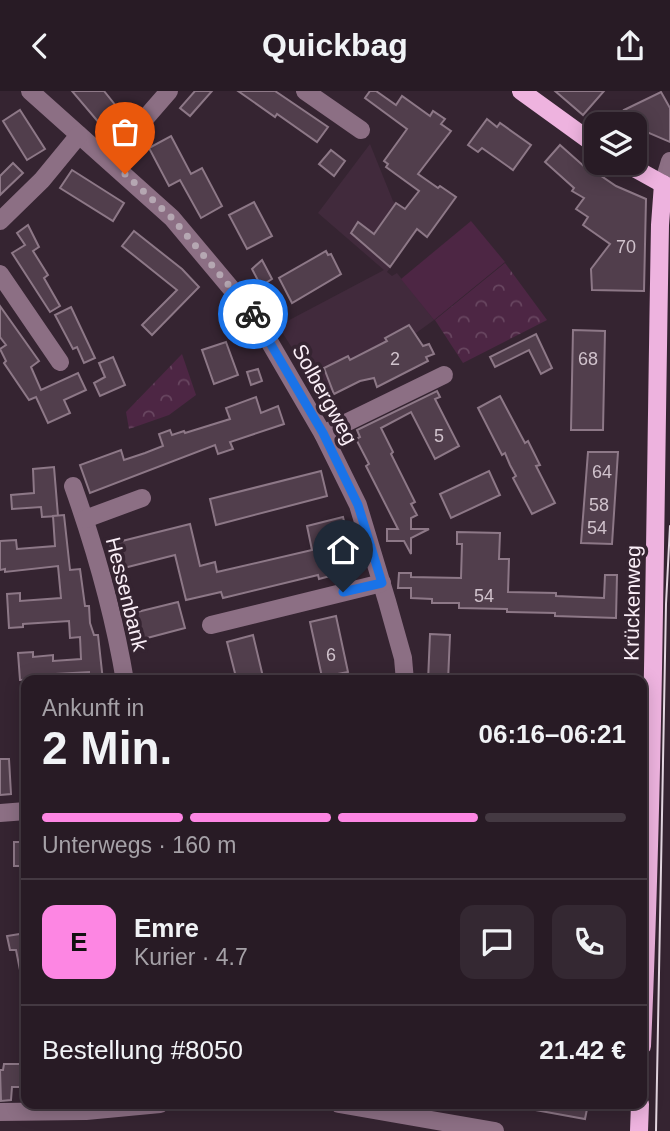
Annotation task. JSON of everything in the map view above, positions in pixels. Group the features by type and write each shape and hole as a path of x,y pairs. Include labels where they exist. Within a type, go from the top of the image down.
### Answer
{"main road":[{"path":"521,91 584,137"},
{"path":"647,175 667,186"},
{"name":"Krückenweg","path":"647,903 659,238 667,186"},
{"path":"639,1131 640,1109"}],"street":[{"name":"Solbergweg","path":"30,91 172,218 256,317 323,433 358,505 382,583 404,675"},
{"path":"110,160 169,91"},
{"path":"305,91 361,130"},
{"path":"0,221 42,180 79,135"},
{"name":"Krückenweg","path":"667,186 670,162"},
{"path":"0,274 60,362"},
{"path":"323,433 444,375"},
{"name":"Hessenbank","path":"73,486 85,519 124,675"},
{"name":"Hessenbank","path":"85,519 142,498"},
{"path":"211,625 382,583"},
{"path":"0,813 21,811"},
{"path":"0,1112 107,1109"},
{"path":"398,1109 421,1111 495,1131"}],"shaded area":[{"path":"370,144 393,201 407,211 418,215 440,186 456,197 427,237 417,229 387,272 392,276 397,273 434,320 416,333 428,361 377,387 374,378 360,381 325,399 278,326 384,270 318,213"}],"green space":[{"path":"471,221 505,262 434,320 401,279"},
{"path":"505,263 547,320 463,363 435,320"},
{"path":"182,354 196,395 169,415 129,429 126,412"}],"building":[{"path":"72,91 104,91 124,116 106,131"},
{"path":"195,91 212,91 190,116 180,108"},
{"path":"238,91 275,91 328,127 317,142"},
{"path":"370,91 376,91 396,105 402,96 430,116 433,111 445,119 441,124 451,131 418,174 456,197 427,237 417,229 390,267 351,233 358,222 374,234 396,203 405,209 419,191 386,167 388,164 384,161 407,129 365,98"},
{"path":"555,91 604,91 583,115"},
{"path":"661,92 670,108 670,142 647,132 647,112 624,110"},
{"path":"20,110 45,149 27,160 3,121"},
{"path":"487,119 497,127 500,123 531,145 513,170 482,148 478,152 468,145"},
{"path":"171,136 191,174 202,168 222,206 201,218 180,180 169,186 149,148"},
{"path":"560,145 584,166 584,175 600,175 616,186 646,199 644,291 592,290 591,269 610,244 583,225 588,217 576,209 584,198 572,191 574,188 545,162"},
{"path":"331,150 345,161 334,176 319,164"},
{"path":"13,163 23,173 0,195 0,176"},
{"path":"72,170 124,203 113,221 60,188"},
{"path":"254,202 272,236 247,249 229,215"},
{"path":"28,225 39,247 33,251 48,275 44,278 60,306 50,312 12,253 25,245 17,233"},
{"path":"134,231 182,269 199,287 152,335 142,325 177,290 122,246"},
{"path":"326,251 328,255 331,254 341,274 292,303 279,278"},
{"path":"262,260 272,279 261,286 252,269"},
{"path":"0,306 39,361 31,367 41,390 78,373 86,390 64,400 70,413 48,423 36,397 29,400 4,363 6,361 0,349 6,345 0,337"},
{"path":"71,307 95,358 84,363 77,347 73,349 55,315"},
{"path":"409,325 423,346 429,344 434,354 426,357 428,361 377,387 374,378 360,381 334,394 324,368 348,356 350,360 387,341 385,338"},
{"path":"573,330 605,331 603,430 571,430"},
{"path":"536,334 552,368 541,374 529,350 495,367 490,357"},
{"path":"226,342 238,375 214,384 202,350"},
{"path":"113,357 125,385 100,396 94,383 105,377 99,363"},
{"path":"258,369 262,381 251,385 247,372"},
{"path":"437,391 440,397 435,399 459,446 435,459 411,412 381,428 415,502 411,504 417,515 411,518 411,529 429,529 411,538 411,554 404,541 387,541 387,529 398,529 366,466 369,464 356,439 360,437 357,430"},
{"path":"500,396 525,443 528,441 540,465 536,466 555,503 532,514 513,478 516,476 505,453 502,455 478,408"},
{"path":"256,397 261,413 278,406 284,424 230,442 233,449 218,454 215,445 90,493 80,465 121,450 124,460 145,453 163,446 159,434 170,430 172,435 184,431 185,433 230,419 226,408"},
{"path":"588,452 618,452 612,544 581,543"},
{"path":"54,467 58,516 42,517 41,507 12,509 11,495 34,493 33,469"},
{"path":"321,471 327,496 216,525 210,499"},
{"path":"489,471 500,495 451,518 440,494"},
{"path":"64,515 70,570 80,569 85,606 89,606 94,635 98,635 102,675 89,675 89,672 21,675 20,680 18,653 33,652 33,657 53,655 53,661 81,659 80,637 70,638 69,621 23,624 23,627 9,628 7,594 20,593 20,601 61,598 58,566 5,572 5,569 0,570 0,541 16,540 17,549 55,546 53,516"},
{"path":"343,517 356,569 319,579 318,575 223,598 221,592 186,600 175,555 116,570 110,544 190,524 200,566 215,562 217,572 312,550 307,526"},
{"path":"457,532 500,533 499,559 509,559 508,592 604,598 605,575 617,575 616,618 459,608 459,603 432,603 432,599 411,598 411,588 398,588 399,573 411,573 411,577 461,578 462,544 457,544"},
{"path":"178,602 185,628 132,642 125,615"},
{"path":"336,616 348,672 322,675 310,622"},
{"path":"430,634 450,635 448,675 428,675"},
{"path":"253,635 263,675 235,675 227,642"},
{"path":"0,759 9,759 11,794 0,795"},
{"path":"14,842 21,842 21,866 14,866"},
{"path":"21,934 21,975 16,950 10,950 7,936"},
{"path":"4,1064 21,1064 21,1087 12,1087 11,1100 1,1101 0,1070 3,1070"},
{"path":"535,1109 587,1109 585,1119"}],"tram line":[{"path":"656,1131 666,604 670,526"}],"way so far":[{"path":"125,174 172,218 253,314"}],"route":[{"path":"253,314 323,433 358,505 374,552 382,583 343,592"}]}
